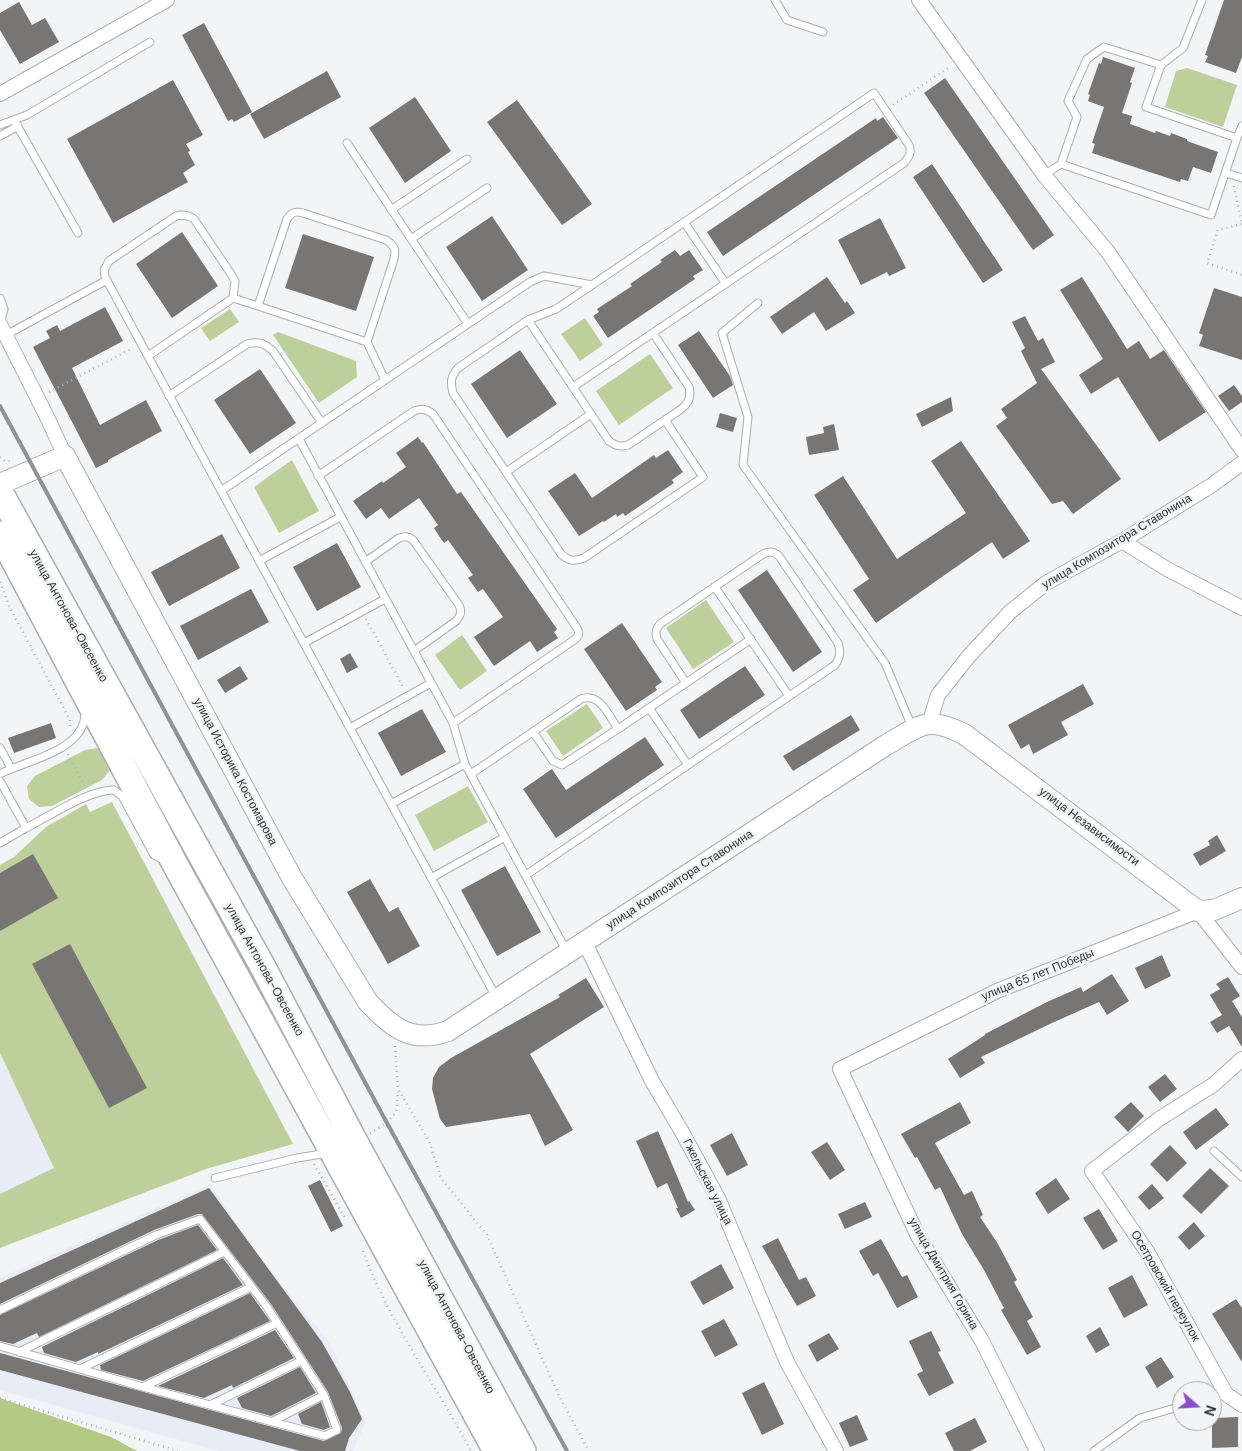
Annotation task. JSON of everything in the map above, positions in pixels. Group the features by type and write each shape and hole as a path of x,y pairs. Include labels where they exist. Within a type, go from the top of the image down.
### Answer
{"highway":[{"name":"улица Антонова-Овсеенко","path":"0,492 264,969 354,1140 523,1451"},
{"name":"улица Антонова-Овсеенко","path":"0,534 176,866 496,1451"}],"street":[{"path":"919,0 1044,175 1108,252 1242,450"},
{"path":"0,94 159,2"},
{"name":"улица Историка Костомарова","path":"2,328 65,456 292,878 368,1002 383,1018 412,1035 437,1035 448,1031"},
{"path":"0,484 65,456"},
{"name":"улица Композитора Ставонина","path":"448,1031 886,745 921,727 938,695 969,656 1010,612 1046,583 1122,541 1212,485 1242,463"},
{"path":"1122,541 1167,569 1242,608"},
{"name":"улица Независимости","path":"921,727 949,728 964,734 1198,911 1242,967"},
{"name":"улица 65 лет Победы","path":"840,1069 997,991 1198,911 1214,910 1242,898"},
{"name":"Гжельская улица","path":"576,948 718,1198 787,1362 836,1451"},
{"name":"Осетровский переулок","path":"1242,1059 1213,1086 1159,1119 1092,1171 1148,1253 1226,1394 1242,1405"},
{"name":"улица Дмитрия Горина","path":"840,1069 918,1236 982,1341 1036,1451"}],"lane":[{"path":"775,0 786,20 822,32"},
{"path":"1202,0 1183,48 1160,65 1146,107 1238,138"},
{"path":"0,136 27,115 150,42"},
{"path":"1044,175 1061,164 1077,117 1068,101 1087,59 1104,47 1160,65"},
{"path":"573,388 904,163 911,151 909,145 874,93 556,309 528,320 458,368 452,375 450,384 452,393 561,554 567,559 577,561 704,477 665,420"},
{"path":"0,125 16,123"},
{"path":"16,123 78,233"},
{"path":"1061,164 1211,215 1229,174 1242,126"},
{"path":"347,144 468,324"},
{"path":"392,210 467,159"},
{"path":"1229,174 1242,178"},
{"path":"411,239 487,188"},
{"path":"258,306 287,219 291,213 296,211 303,213 393,244 396,250 394,259 367,342 385,380"},
{"path":"148,356 233,298 235,282 231,274 194,219 183,214 176,216 109,261 104,270 107,280 142,344 148,356 221,491 304,643 497,1000"},
{"path":"684,222 726,284"},
{"path":"221,491 537,277 553,277 592,285"},
{"path":"2,328 107,280"},
{"path":"0,298 4,309 2,328"},
{"path":"233,298 367,342"},
{"path":"758,303 722,333 748,417 742,465 886,663 921,727"},
{"path":"528,320 609,441 622,447 628,445 684,407 690,400 689,387 653,333"},
{"path":"170,396 247,344 257,341 266,344 273,351 322,423"},
{"path":"318,476 414,411 421,408 427,410 433,414 577,628 579,632 578,637 453,723"},
{"path":"506,472 591,414"},
{"path":"298,439 453,723 465,764 505,838 526,875 576,948"},
{"path":"259,561 340,516"},
{"path":"366,562 399,538 404,536 410,537 459,605 461,611 456,621 414,651"},
{"path":"526,875 835,665 840,658 841,651 838,643 775,552 763,554 656,628 657,639 686,683"},
{"path":"715,586 789,696"},
{"path":"304,643 385,598"},
{"path":"533,732 553,761 562,765 750,639"},
{"path":"350,728 431,683"},
{"path":"0,774 65,747 79,731 85,718 86,697"},
{"path":"471,774 581,699 594,698 599,702 618,729"},
{"path":"649,708 688,765"},
{"path":"0,748 11,768"},
{"path":"391,804 465,764"},
{"path":"0,781 26,828"},
{"path":"0,843 90,795 106,790 114,790 122,796 154,855 176,866"},
{"path":"431,878 505,838"},
{"path":"1214,1151 1242,1177"},
{"path":"216,1178 308,1156 333,1152"},
{"path":"0,1310 156,1235 200,1219 277,1323 324,1395 336,1430 325,1436 143,1388 0,1346"},
{"path":"19,1352 224,1252"},
{"path":"80,1369 251,1287"},
{"path":"143,1388 277,1323"},
{"path":"210,1405 301,1361"},
{"path":"1222,1395 1226,1394"},
{"path":"273,1421 324,1395"},
{"path":"1094,1451 1140,1418 1172,1409"}],"path":[{"path":"886,110 961,59"},
{"path":"1229,174 1242,224 1218,230 1208,263 1242,275"},
{"path":"38,398 142,344"},
{"path":"0,582 10,608 70,720 69,729 60,736 90,795"},
{"path":"362,611 408,696"},
{"path":"365,1136 387,1123 396,1112 398,1089 394,1026"},
{"path":"398,1089 429,1141 441,1178 487,1235 560,1398 589,1451"},
{"path":"308,1156 348,1224"},
{"path":"360,1245 372,1276 471,1451"},
{"path":"0,1398 178,1451"}],"shaded area":[{"path":"0,1053 54,1169 0,1194"},
{"path":"210,1184 261,1259 329,1342 366,1422 353,1451 219,1451 0,1390 0,1278"}],"green space":[{"path":"1187,68 1237,85 1223,127 1165,107 1176,71"},
{"path":"230,309 239,322 210,341 201,328"},
{"path":"585,318 603,345 580,361 561,334"},
{"path":"278,332 356,361 357,377 319,403 273,335"},
{"path":"650,354 673,388 619,425 596,391"},
{"path":"292,460 319,511 279,533 254,487"},
{"path":"706,600 734,642 693,669 666,628"},
{"path":"462,635 487,671 460,690 435,655"},
{"path":"587,704 603,728 563,756 546,731"},
{"path":"98,748 109,757 110,770 102,780 52,806 39,807 29,799 27,786 35,776 85,750"},
{"path":"468,786 488,822 434,851 415,815"},
{"path":"112,802 293,1144 206,1169 0,1248 0,1194 54,1168 0,1053 0,865 14,857 46,827 86,804 90,812"},
{"path":"0,1398 111,1437 137,1451 0,1451"}],"building":[{"path":"1224,0 1242,0 1242,57 1236,73 1205,62 1208,56 1205,55"},
{"path":"19,2 32,25 45,18 59,42 20,64 0,30 0,13"},
{"path":"204,23 252,112 234,122 232,119 228,121 182,35"},
{"path":"1103,57 1135,68 1122,113 1132,116 1130,124 1155,133 1156,131 1170,136 1171,133 1218,152 1211,173 1193,167 1188,181 1181,179 1180,182 1092,153 1095,144 1092,143 1104,107 1088,101 1090,95 1088,94"},
{"path":"327,71 341,97 264,139 250,114"},
{"path":"945,78 1054,235 1033,250 924,93"},
{"path":"173,80 203,135 186,144 195,165 183,173 188,182 113,223 67,139"},
{"path":"415,97 451,151 405,183 369,128"},
{"path":"517,100 592,204 562,225 487,122"},
{"path":"883,117 898,138 723,256 707,232 876,118 877,121"},
{"path":"932,164 1003,270 983,283 913,177"},
{"path":"492,216 528,270 482,301 446,247"},
{"path":"880,218 906,268 889,276 887,272 861,285 838,240"},
{"path":"182,232 218,286 172,318 136,264"},
{"path":"303,234 374,257 356,311 285,288"},
{"path":"675,250 680,256 689,250 703,270 693,276 695,279 608,338 593,316 599,312 597,309 632,286 630,284 662,262 660,260"},
{"path":"827,277 845,303 847,301 855,313 826,331 814,312 782,334 770,317"},
{"path":"1082,277 1127,349 1139,341 1150,359 1164,350 1206,412 1159,442 1118,377 1091,394 1079,375 1103,359 1060,290"},
{"path":"1214,288 1242,297 1242,360 1199,346 1203,335 1199,333"},
{"path":"105,307 123,341 72,368 100,425 146,400 162,431 96,468 33,347 50,338 46,331 57,325 60,331"},
{"path":"1025,316 1038,341 1043,338 1055,362 1041,369 1121,479 1073,514 1063,501 1052,504 996,426 1007,418 1001,409 1037,383 1021,351 1025,348 1012,322"},
{"path":"699,331 730,376 733,385 713,398 678,345"},
{"path":"520,350 557,404 507,438 471,384"},
{"path":"260,369 296,423 250,454 214,400"},
{"path":"1234,385 1242,396 1242,402 1229,411 1218,396"},
{"path":"951,397 953,411 922,427 916,414"},
{"path":"720,413 737,418 733,432 716,427"},
{"path":"834,424 839,450 809,455 806,437 824,433 823,427"},
{"path":"418,437 457,494 461,492 557,629 554,632 558,638 537,652 530,641 494,666 474,637 503,617 483,589 478,592 468,578 473,575 448,540 444,543 439,536 434,528 438,525 419,498 389,519 381,508 366,519 353,501 406,467 396,453"},
{"path":"961,441 1030,541 1003,559 992,542 876,623 853,590 869,579 814,495 843,476 897,559 966,513 931,461"},
{"path":"668,450 683,472 672,480 674,483 625,516 623,513 617,517 616,514 579,536 548,491 575,473 592,498 654,455 656,458"},
{"path":"222,534 240,568 169,606 151,572"},
{"path":"337,543 361,587 317,611 293,567"},
{"path":"767,570 822,652 793,672 738,590"},
{"path":"251,589 269,622 198,660 180,626"},
{"path":"622,623 662,682 655,687 657,690 626,711 584,649"},
{"path":"350,653 358,667 347,673 340,659"},
{"path":"240,666 248,679 225,693 217,680"},
{"path":"745,666 765,695 699,739 680,710"},
{"path":"1083,684 1094,704 1061,722 1068,735 1033,754 1029,744 1021,749 1008,725"},
{"path":"422,709 446,752 401,776 378,733"},
{"path":"851,715 860,730 793,771 783,756"},
{"path":"51,723 56,738 14,753 8,738"},
{"path":"645,737 664,765 556,838 523,789 552,769 566,790"},
{"path":"1217,835 1226,851 1200,866 1193,854 1210,845 1208,841"},
{"path":"33,854 58,898 0,931 0,873"},
{"path":"505,866 541,932 497,956 461,890"},
{"path":"370,879 389,912 398,907 420,946 388,964 347,892"},
{"path":"70,944 147,1088 109,1108 32,964"},
{"path":"1162,955 1171,976 1145,989 1135,968"},
{"path":"1112,974 1129,1001 1107,1015 1099,1002 981,1057 985,1063 960,1078 948,1059 985,1034 1081,987 1083,992"},
{"path":"1228,977 1240,996 1232,1001 1242,1017 1242,1047 1229,1026 1217,1033 1210,1022 1222,1015 1210,995 1220,989 1216,984"},
{"path":"586,978 604,1007 530,1054 573,1130 545,1146 530,1114 446,1127 440,1119 432,1089 433,1078 439,1067 451,1058 560,997 558,995"},
{"path":"1165,1074 1177,1089 1160,1102 1148,1087"},
{"path":"960,1102 971,1123 935,1143 964,1195 972,1191 983,1215 980,1217 998,1244 1017,1280 1014,1282 1033,1317 1027,1321 1041,1347 1027,1355 1001,1310 1004,1308 962,1234 940,1187 935,1190 917,1157 915,1158 901,1134"},
{"path":"1131,1102 1144,1116 1128,1132 1114,1117"},
{"path":"1216,1108 1229,1125 1196,1150 1183,1132"},
{"path":"658,1131 688,1202 695,1210 681,1218 667,1183 657,1188 636,1141"},
{"path":"732,1133 748,1165 727,1176 710,1145"},
{"path":"827,1142 845,1170 830,1180 811,1152"},
{"path":"1170,1145 1187,1163 1167,1182 1150,1164"},
{"path":"1210,1168 1229,1186 1201,1214 1182,1196"},
{"path":"1056,1178 1070,1199 1048,1214 1035,1193"},
{"path":"320,1180 343,1226 331,1232 308,1186"},
{"path":"1152,1184 1164,1198 1149,1210 1138,1197"},
{"path":"209,1188 322,1342 350,1392 362,1419 349,1438 345,1451 300,1451 0,1370 0,1353 324,1441 341,1433 342,1428 328,1392 271,1304 202,1214 154,1230 0,1304 0,1283"},
{"path":"865,1202 872,1217 845,1229 838,1214"},
{"path":"1099,1209 1118,1241 1103,1250 1083,1218"},
{"path":"1194,1222 1205,1236 1189,1250 1178,1237"},
{"path":"198,1225 217,1250 39,1337 37,1333 13,1344 0,1341 0,1315 158,1240"},
{"path":"778,1238 799,1280 806,1277 816,1296 797,1306 762,1246"},
{"path":"881,1239 902,1277 907,1275 918,1297 897,1308 878,1273 873,1276 859,1251"},
{"path":"223,1258 243,1285 98,1354 98,1352 76,1362 44,1353 42,1347"},
{"path":"721,1264 734,1288 703,1305 690,1282"},
{"path":"1132,1275 1148,1305 1124,1318 1108,1288"},
{"path":"250,1293 270,1321 143,1381 101,1370 100,1365"},
{"path":"1236,1299 1242,1308 1242,1362 1212,1314"},
{"path":"724,1319 738,1345 715,1357 701,1331"},
{"path":"1100,1327 1110,1345 1096,1353 1086,1336"},
{"path":"275,1330 294,1358 233,1388 232,1385 204,1398 158,1386"},
{"path":"931,1331 941,1351 938,1352 954,1383 929,1396 917,1374 923,1371 909,1341"},
{"path":"829,1333 839,1349 817,1362 808,1345"},
{"path":"1161,1357 1174,1377 1157,1388 1145,1367"},
{"path":"300,1367 316,1393 271,1416 242,1408 237,1398"},
{"path":"764,1382 784,1424 762,1435 742,1393"},
{"path":"321,1402 330,1427 324,1430 302,1424 298,1414"},
{"path":"857,1415 868,1440 850,1447 839,1423"},
{"path":"1238,1417 1238,1447 1212,1448 1212,1431 1222,1431 1222,1418"},
{"path":"975,1418 987,1442 970,1451 954,1451 945,1433"}],"railway":[{"path":"0,406 387,1123 567,1451"}]}
